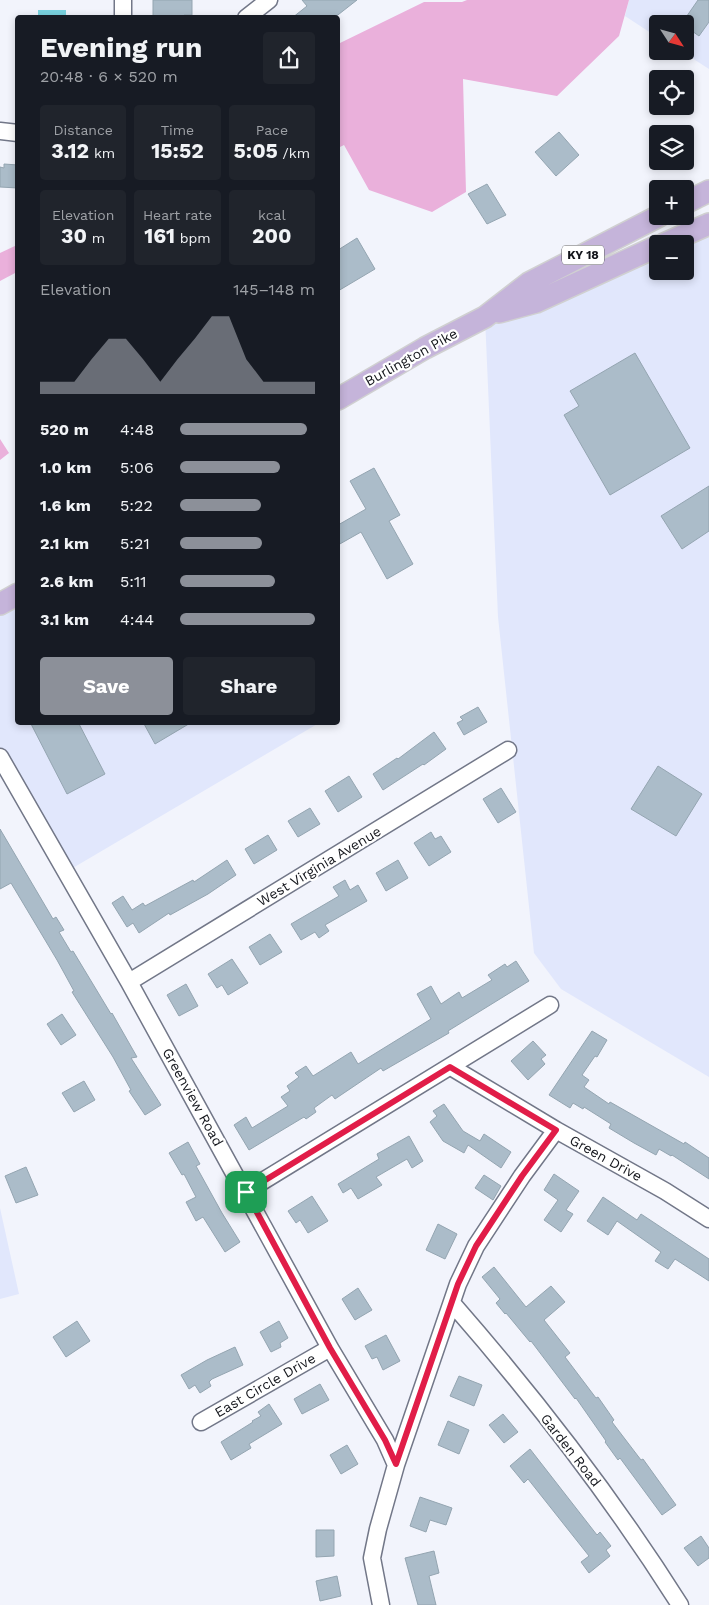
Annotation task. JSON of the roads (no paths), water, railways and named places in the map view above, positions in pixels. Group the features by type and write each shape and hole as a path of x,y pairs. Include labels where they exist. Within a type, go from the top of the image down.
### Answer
{"main road":[{"path":"694,198 709,191"},
{"name":"Burlington Pike","path":"340,398 425,348 485,317 529,284 649,221"},
{"path":"684,235 709,224"},
{"name":"Burlington Pike","path":"485,317 536,302 649,250"},
{"path":"0,604 15,596"}],"street":[{"path":"123,0 123,15"},
{"path":"250,15 269,0"},
{"path":"0,131 15,133"},
{"name":"West Virginia Avenue","path":"129,982 508,750"},
{"name":"Greenview Road","path":"0,757 129,982 330,1348 385,1440 396,1464"},
{"path":"246,1192 550,1005"},
{"name":"Green Drive","path":"450,1067 556,1130 665,1191 709,1219"},
{"path":"381,1605 372,1558 378,1529 396,1464 458,1284 476,1246 522,1176 556,1130"},
{"name":"Garden Road","path":"452,1303 500,1358 617,1510 680,1605"},
{"name":"East Circle Drive","path":"200,1422 330,1348"}],"water":[{"path":"38,10 66,10 66,15 38,15"}]}
